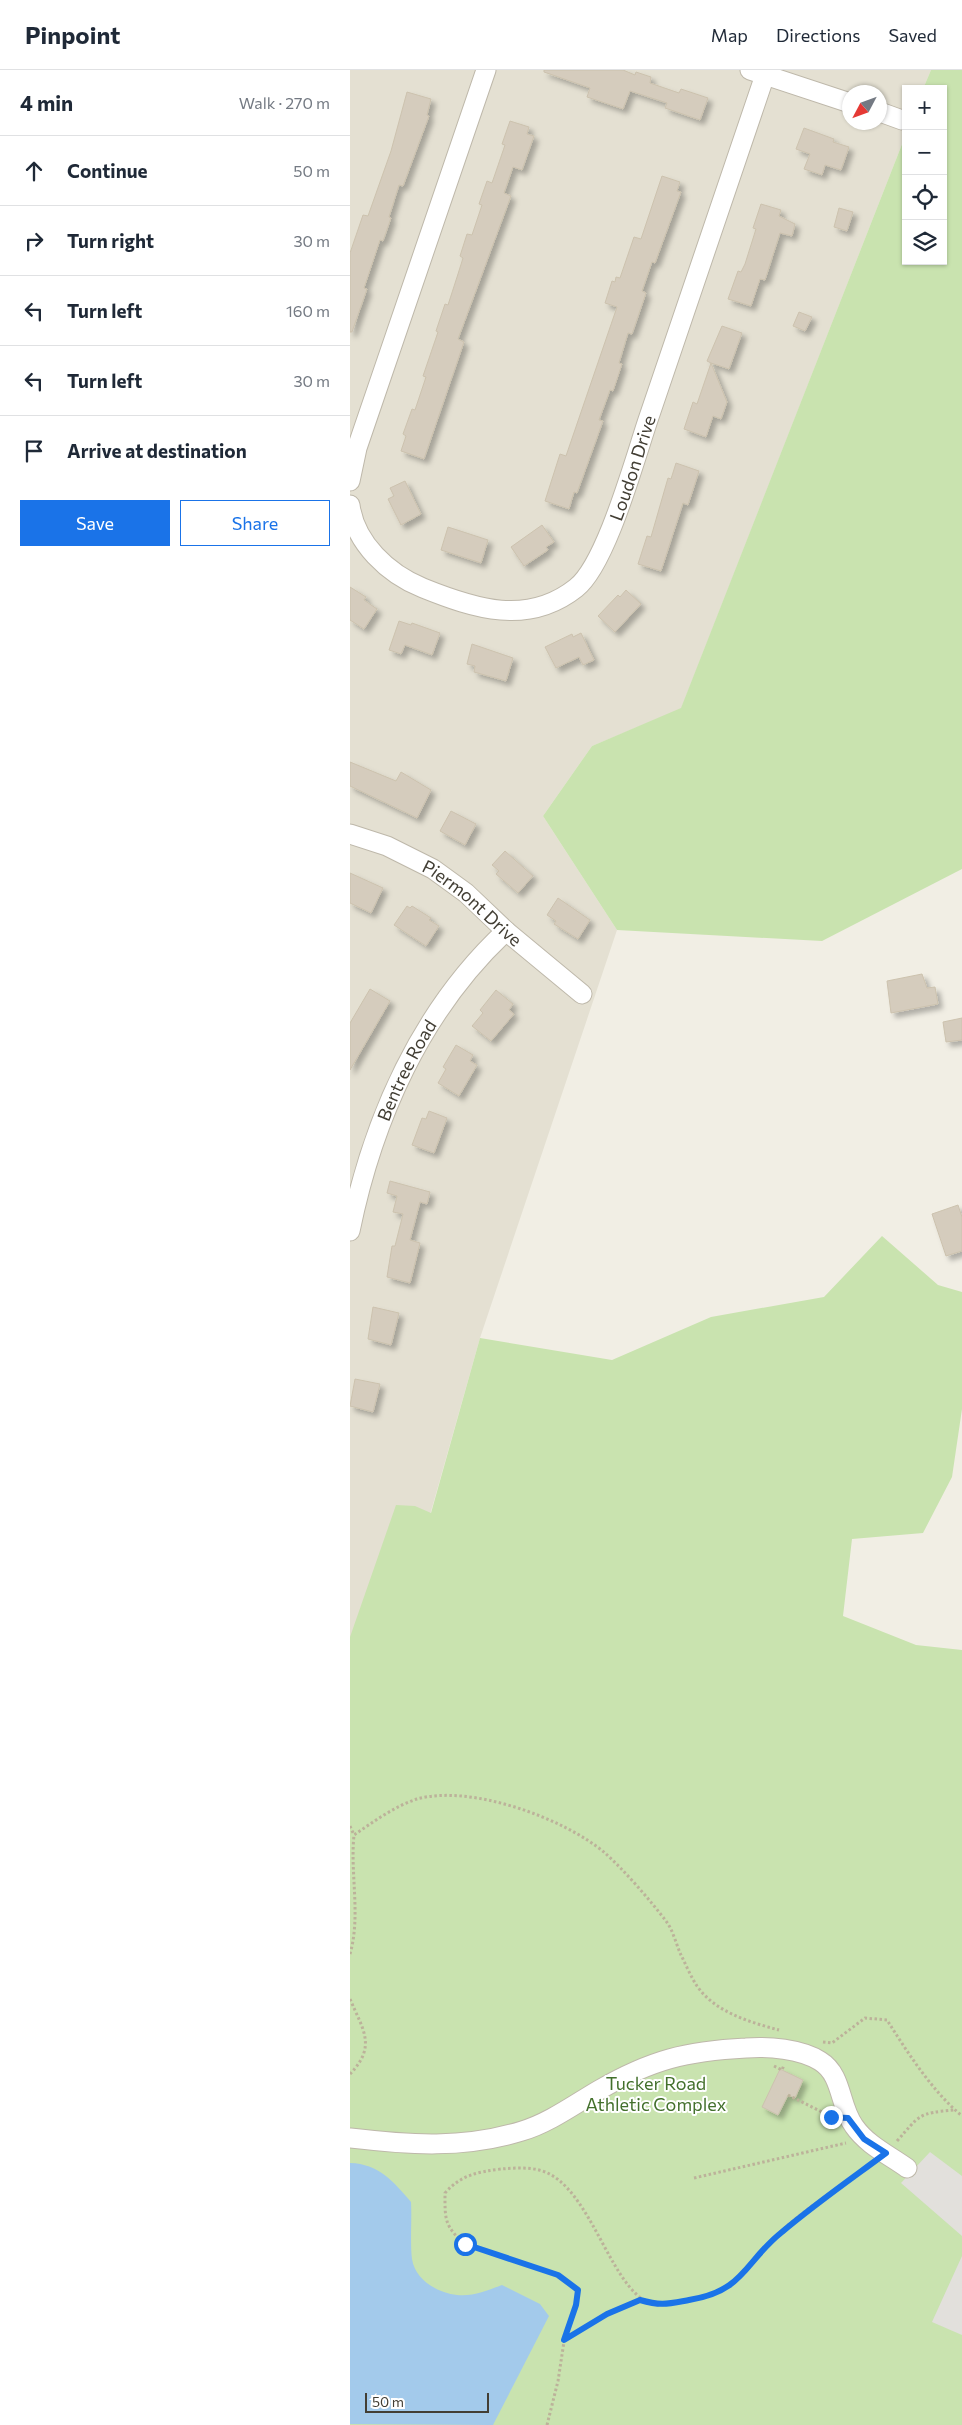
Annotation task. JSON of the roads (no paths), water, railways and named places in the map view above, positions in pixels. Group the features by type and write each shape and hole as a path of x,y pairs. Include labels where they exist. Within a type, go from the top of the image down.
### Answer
{"street":[{"path":"350,481 357,448 486,70"},
{"path":"758,73 842,100"},
{"name":"Loudon Drive","path":"350,505 356,530 362,541 384,563 415,585 459,600 503,610 531,611 557,602 586,580 602,550 628,478 758,73"},
{"path":"887,115 902,120"},
{"name":"Piermont Drive","path":"350,834 387,846 433,869 466,893 506,931 582,994"},
{"name":"Bentree Road","path":"350,1231 374,1141 408,1060 433,1018 462,978 476,960 506,931"},
{"path":"350,2138 425,2145 489,2140 526,2130 623,2077 660,2060 706,2051 757,2047 796,2052 826,2065 834,2076 848,2118 864,2139 907,2168"}],"water":[{"path":"350,2163 369,2167 385,2175 411,2202 412,2259 418,2273 428,2284 450,2294 463,2295 480,2293 502,2285 540,2304 549,2316 493,2425 350,2424"}],"park label":[{"name":"Tucker Road Athletic Complex","path":"656,2094"}]}
